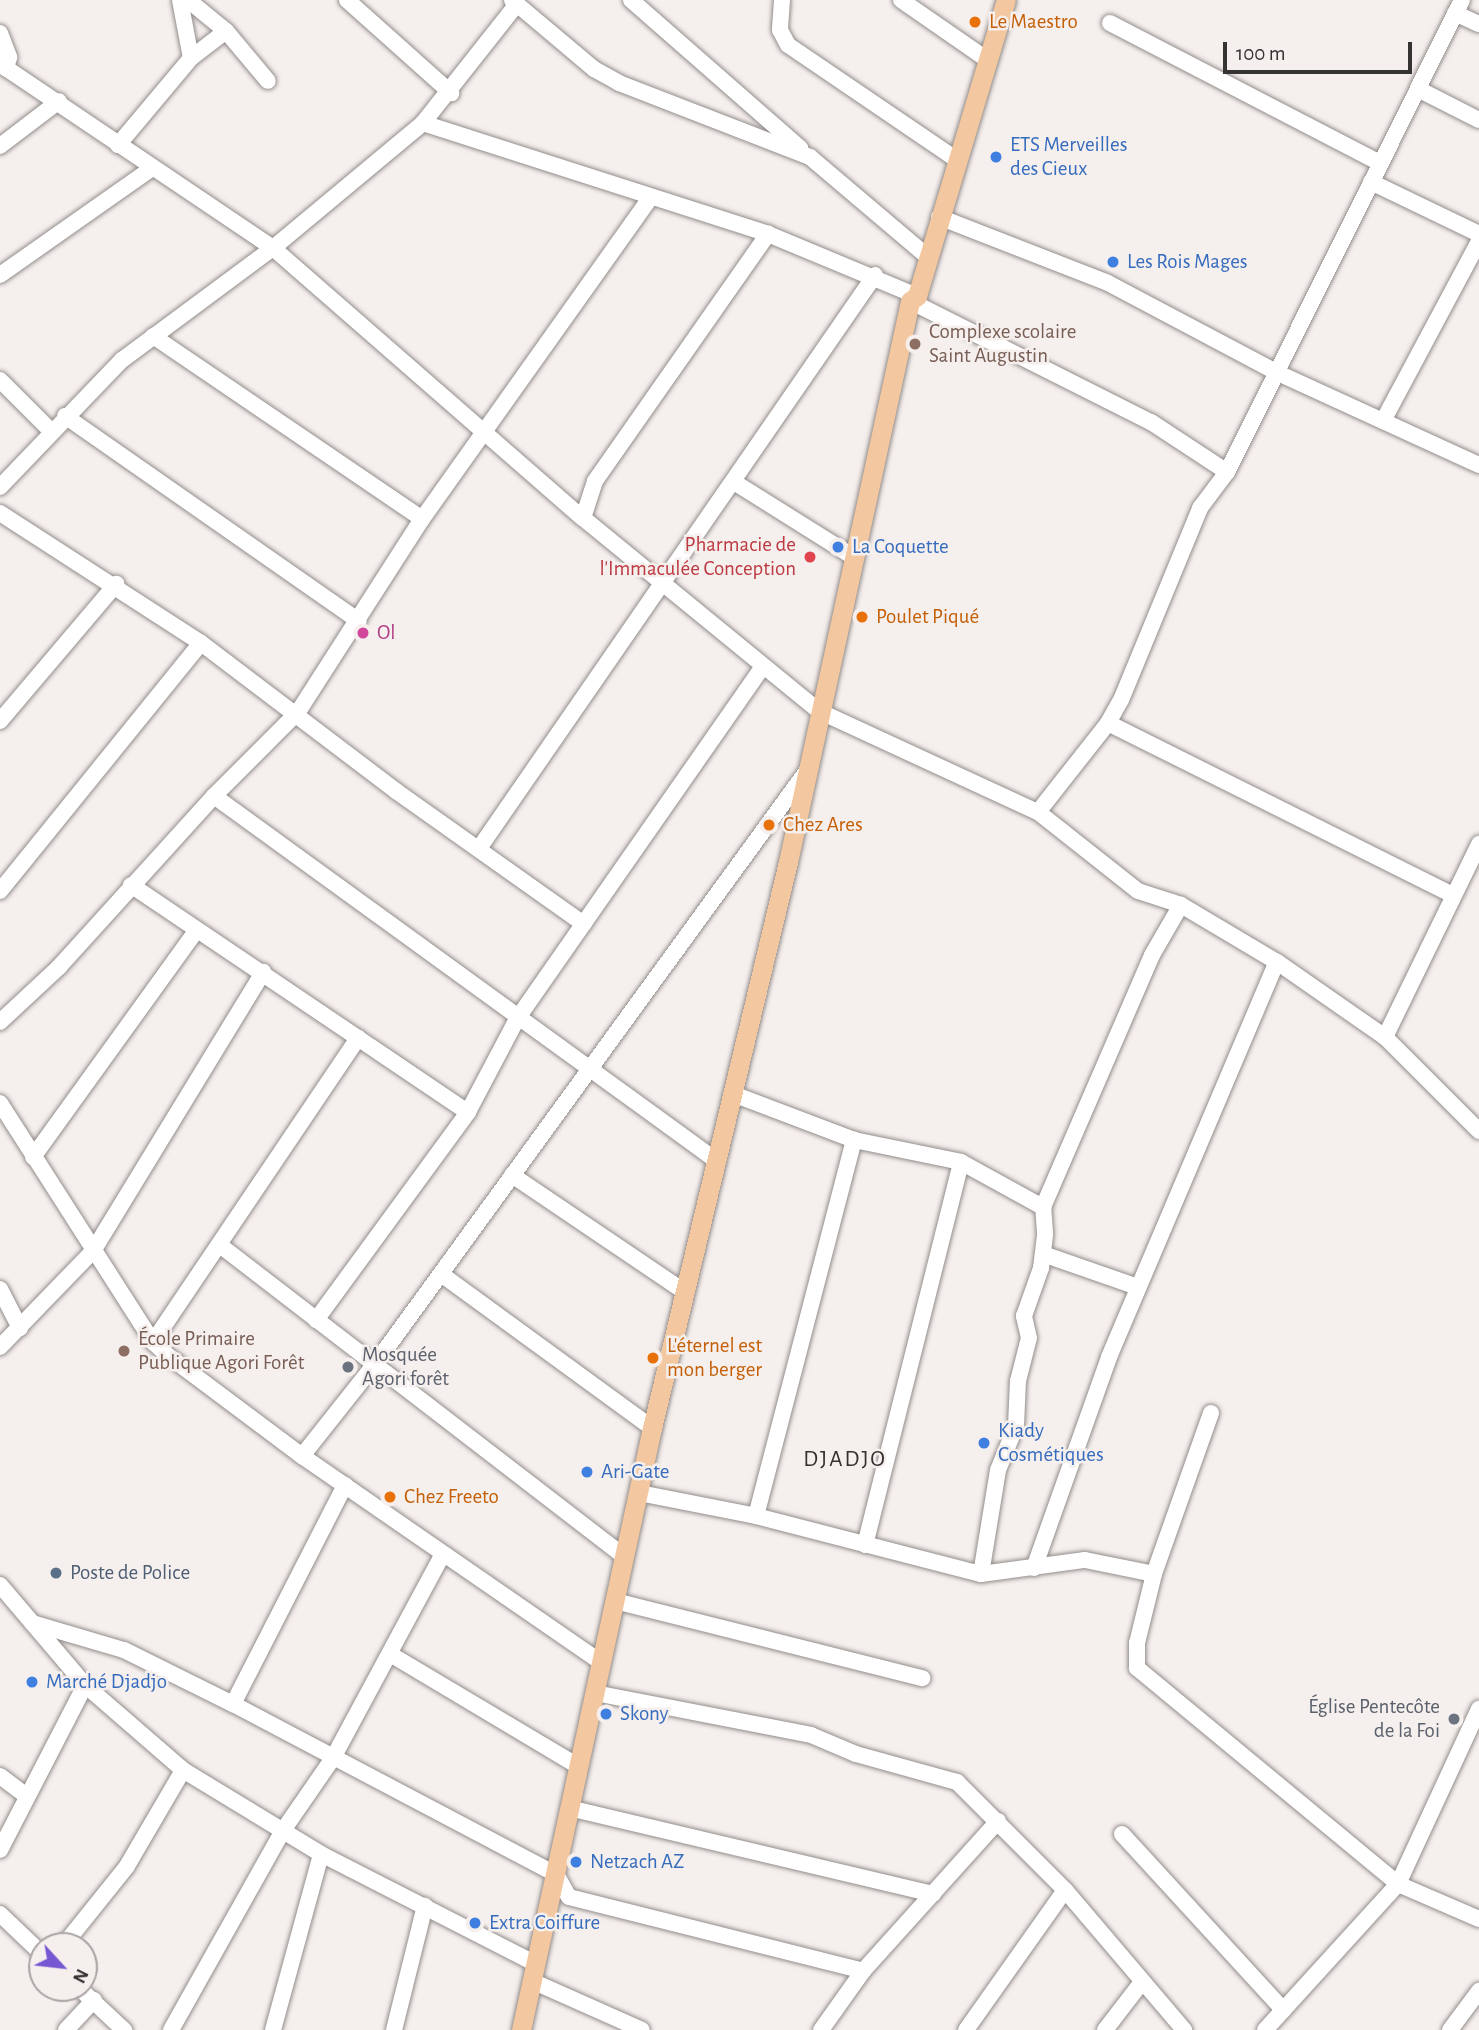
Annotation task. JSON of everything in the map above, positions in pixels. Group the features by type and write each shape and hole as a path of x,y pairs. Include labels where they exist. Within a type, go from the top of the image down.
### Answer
{"main road":[{"path":"521,2030 652,1428 808,770 852,556 914,298 959,161 1006,0"}],"street":[{"path":"180,0 191,58"},
{"path":"188,0 226,31 268,81"},
{"path":"347,0 451,93"},
{"path":"631,0 928,257"},
{"path":"901,0 989,61"},
{"path":"0,487 50,430 153,336 273,248 424,123 451,93 514,2 594,69 620,83 810,157"},
{"path":"779,2 780,30 788,45 959,161"},
{"path":"1038,812 1108,723 1200,508 1227,472 1278,373 1458,7 1479,24"},
{"path":"1110,23 1380,163"},
{"path":"117,145 191,58 226,31"},
{"path":"0,33 9,57 3,66 59,101 117,145 273,248 583,518 819,711 1038,812 1138,891 1181,905 1277,962 1385,1037 1477,1127"},
{"path":"1418,89 1479,120"},
{"path":"0,146 59,101"},
{"path":"424,123 768,234 875,275 1151,422 1227,472"},
{"path":"0,275 152,168"},
{"path":"1371,182 1479,234"},
{"path":"0,1022 59,967 214,796 298,712 359,621 422,519 651,197"},
{"path":"939,218 1108,284 1278,373 1479,465"},
{"path":"583,518 595,481 768,234"},
{"path":"1383,421 1479,241"},
{"path":"480,846 875,275"},
{"path":"153,336 422,519"},
{"path":"0,380 50,430"},
{"path":"65,416 359,621"},
{"path":"734,482 852,556"},
{"path":"0,513 116,584 201,643 298,712 396,792 480,846 584,923"},
{"path":"0,721 116,584"},
{"path":"0,891 201,643"},
{"path":"316,1320 468,1112 517,1019 763,666"},
{"path":"1108,723 1454,895"},
{"path":"302,1456 375,1364 588,1067 808,770"},
{"path":"214,796 517,1019 717,1161"},
{"path":"1385,1037 1479,845"},
{"path":"131,885 195,932 263,972 468,1112"},
{"path":"981,1574 998,1470 1016,1426 1018,1381 1029,1338 1024,1316 1042,1254 1043,1207 1152,954 1181,905"},
{"path":"33,1157 195,932"},
{"path":"1034,1568 1138,1287 1277,962"},
{"path":"0,1347 93,1251 263,972"},
{"path":"153,1342 221,1246 358,1038"},
{"path":"733,1094 854,1140 961,1162 1043,1207"},
{"path":"0,1103 153,1342 302,1456 602,1662"},
{"path":"756,1516 854,1140"},
{"path":"866,1545 961,1162"},
{"path":"512,1175 686,1293"},
{"path":"221,1246 625,1557"},
{"path":"1042,1254 1138,1287"},
{"path":"441,1274 652,1428"},
{"path":"0,1289 20,1328"},
{"path":"1211,1413 1154,1574 1135,1659 1143,1676 1398,1884 1479,1919"},
{"path":"233,1704 345,1485"},
{"path":"639,1493 756,1516 981,1574 1085,1560 1154,1574"},
{"path":"172,2030 284,1829 333,1758 443,1554"},
{"path":"0,1585 85,1685 183,1770 284,1829 321,1854 425,1906 534,1972 642,2030"},
{"path":"615,1601 922,1678"},
{"path":"32,1623 124,1650 233,1704 556,1874 569,1897 863,1971"},
{"path":"390,1654 578,1766"},
{"path":"0,1850 24,1795 85,1685"},
{"path":"595,1693 811,1735 856,1754 944,1777 971,1793 1065,1890 1184,2030"},
{"path":"1265,2030 1398,1884 1479,1709"},
{"path":"74,1932 127,1866 183,1770"},
{"path":"0,1776 24,1795"},
{"path":"569,1808 933,1894"},
{"path":"821,2030 863,1971 999,1821"},
{"path":"1122,1834 1283,2010"},
{"path":"273,2030 321,1854"},
{"path":"965,2030 1065,1890"},
{"path":"394,2030 425,1906"},
{"path":"0,1914 28,1941"},
{"path":"1105,2030 1142,1982"},
{"path":"1450,2030 1479,1991"},
{"path":"66,2030 92,2002"},
{"path":"95,2002 105,2023 124,2030"}],"place":[{"name":"Le Maestro","path":"975,22"},
{"name":"ETS Merveilles des Cieux","path":"996,157"},
{"name":"Les Rois Mages","path":"1113,262"},
{"name":"Complexe scolaire Saint Augustin","path":"915,344"},
{"name":"La Coquette","path":"838,547"},
{"name":"Pharmacie de l'Immaculée Conception","path":"810,557"},
{"name":"Poulet Piqué","path":"862,617"},
{"name":"Ol","path":"363,633"},
{"name":"Chez Ares","path":"769,825"},
{"name":"École Primaire Publique Agori Forêt","path":"124,1351"},
{"name":"L'éternel est mon berger","path":"653,1358"},
{"name":"Mosquée Agori forêt","path":"348,1367"},
{"name":"Kiady Cosmétiques","path":"984,1443"},
{"name":"Ari-Gate","path":"587,1472"},
{"name":"Chez Freeto","path":"390,1497"},
{"name":"Poste de Police","path":"56,1573"},
{"name":"Marché Djadjo","path":"32,1682"},
{"name":"Skony","path":"606,1714"},
{"name":"Église Pentecôte de la Foi","path":"1454,1719"},
{"name":"Netzach AZ","path":"576,1862"},
{"name":"Extra Coiffure","path":"475,1923"}],"district":[{"name":"DJADJO","path":"845,1460"}]}
